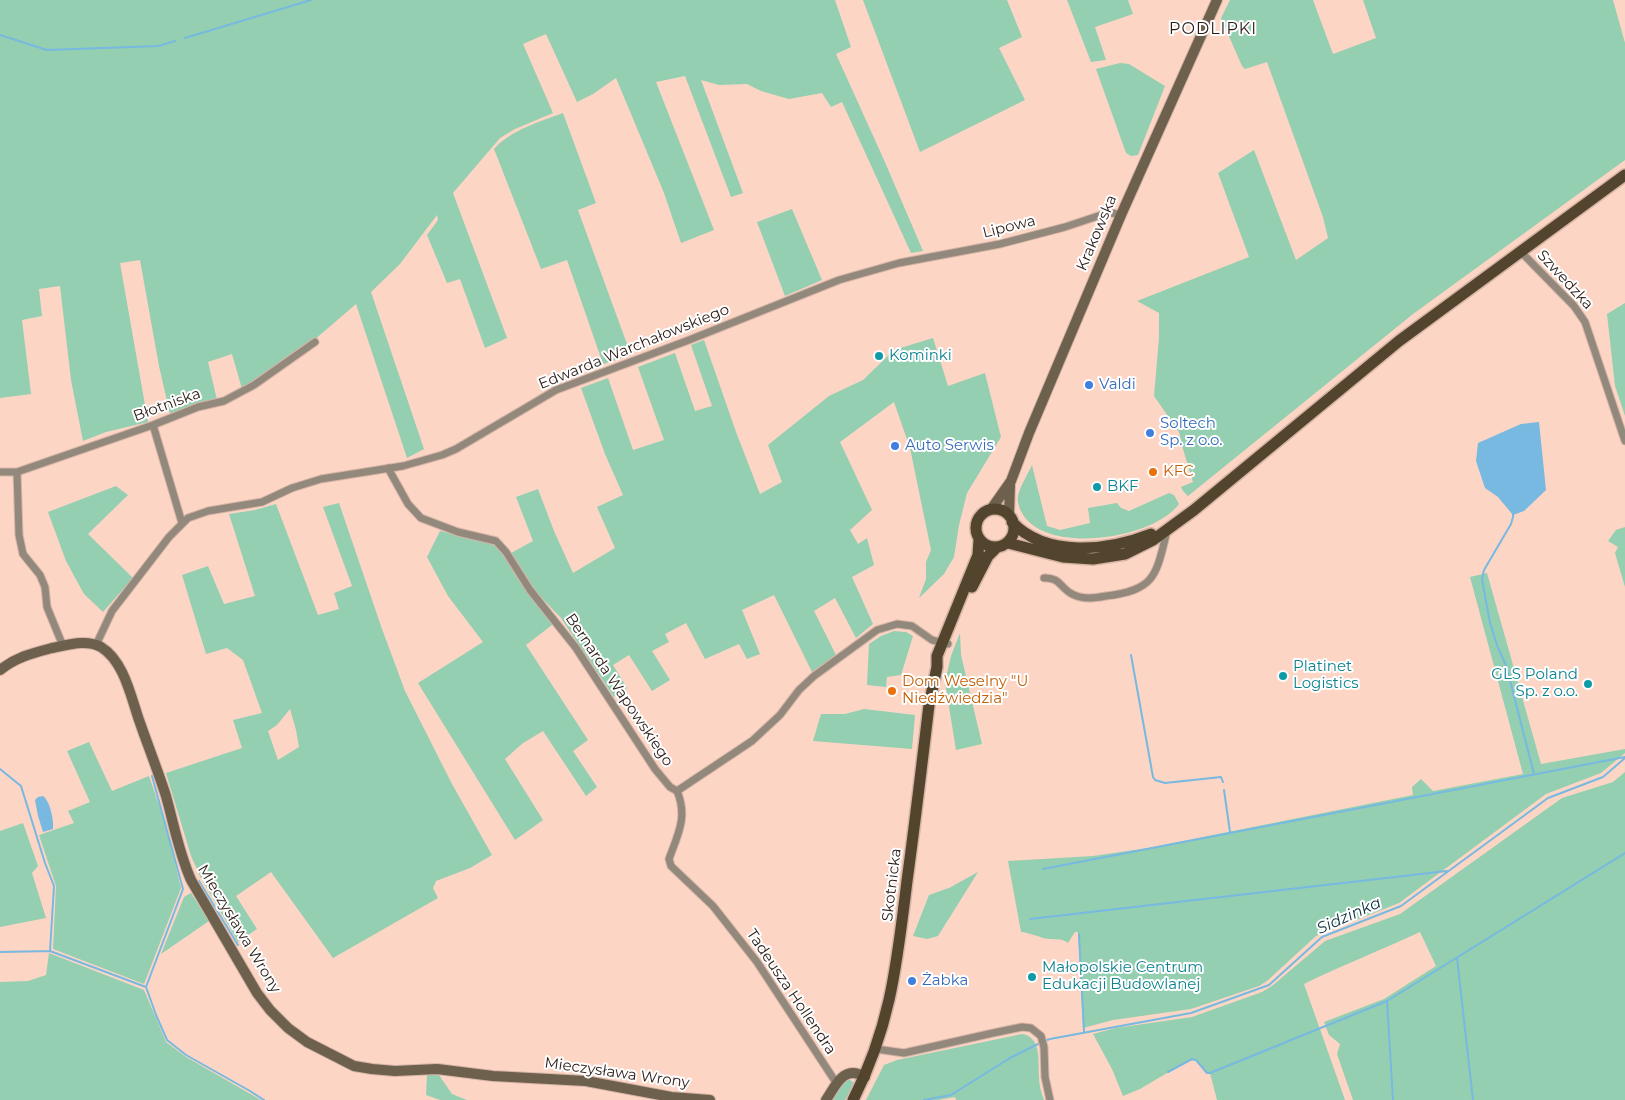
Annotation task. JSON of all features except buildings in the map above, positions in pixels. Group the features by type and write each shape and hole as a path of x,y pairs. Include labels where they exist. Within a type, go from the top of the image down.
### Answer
{"main road":[{"path":"1008,543 1063,557 1092,559 1125,554 1147,543 1194,510 1386,352 1625,175"},
{"path":"963,600 978,555 977,519 984,511 992,508 1002,510 1022,532 1047,542 1075,548 1093,548 1122,544 1169,528"},
{"path":"963,600 988,556 996,548 1008,543 1013,535 1011,519"},
{"path":"979,540 996,548"},
{"name":"Skotnicka","path":"853,1100 876,1049 894,979 929,705 937,667 944,657 945,643 963,600"}],"street":[{"name":"Krakowska","path":"992,508 1011,481 1029,433 1121,215 1217,0"},
{"name":"Lipowa","path":"902,263 1000,244 1065,227 1104,214 1121,215"},
{"name":"Szwedzka","path":"1520,252 1574,306 1585,322 1625,440"},
{"name":"Edwarda Warchałowskiego","path":"96,645 112,611 169,537 188,518 208,512 262,502 292,488 320,479 414,463 456,449 556,390 689,340 832,282 902,263"},
{"name":"Błotniska","path":"0,472 16,472 153,425 198,407 224,401 314,342"},
{"path":"153,425 182,523"},
{"name":"Bernarda Wapowskiego","path":"388,468 398,489 421,518 458,532 496,541 506,552 530,590 576,648 655,769 670,787 678,791"},
{"path":"16,472 19,535 23,554 40,575 47,607 63,646"},
{"name":"Krakowska","path":"1011,481 1011,519"},
{"path":"1044,578 1058,581 1073,594 1085,598 1129,593 1144,585 1154,573 1169,528"},
{"path":"1147,543 1156,546 1161,556"},
{"path":"678,791 752,741 780,715 799,690 814,676 877,630 897,624 912,626 932,640 945,643"},
{"path":"0,670 22,657 63,646 77,643 96,645"},
{"name":"Mieczysława Wrony","path":"96,645 110,655 124,677 166,797 183,862 191,880 257,993 270,1010 288,1028 308,1042 354,1066 395,1071 437,1069 494,1076 586,1081 671,1097 710,1100"},
{"name":"Tadeusza Hollendra","path":"678,791 683,817 668,859 671,866 713,906 757,962 837,1084"},
{"path":"876,1049 899,1053 910,1052 1022,1027 1031,1028 1041,1036 1044,1047 1045,1077 1050,1100"},
{"path":"826,1100 841,1078 851,1072 865,1077"}],"green space":[{"path":"0,0 835,0 851,47 836,54 923,251 911,253 842,102 831,107 822,93 789,99 761,91 747,84 719,85 701,80 743,193 731,197 685,76 656,82 714,230 681,243 664,193 616,78 593,94 577,102 546,34 523,44 553,113 515,129 500,138 453,193 507,338 485,348 460,279 447,283 427,235 438,220 437,215 400,264 371,292 424,449 407,458 356,304 313,341 242,389 232,354 208,362 217,400 170,414 159,366 140,260 120,263 148,422 106,432 83,441 71,380 60,286 39,289 42,316 22,320 31,394 0,398"},
{"path":"863,0 1007,0 1022,37 999,48 1025,100 920,152"},
{"path":"1067,0 1128,0 1133,14 1095,27 1106,60 1091,62"},
{"path":"1230,0 1313,0 1333,54 1376,38 1363,0 1613,0 1625,43 1625,160 1413,314 1188,496 1181,487 1193,482 1179,432 1154,396 1159,338 1159,313 1137,301 1249,257 1218,173 1254,150 1296,260 1328,238 1323,217 1267,62 1245,69 1221,18"},
{"path":"1120,63 1129,64 1165,86 1138,155 1131,156 1126,153 1096,69"},
{"path":"563,113 596,203 578,210 631,355 603,364 567,260 541,269 494,149 517,132"},
{"path":"792,209 822,280 785,296 757,222"},
{"path":"1625,303 1625,416 1615,386 1607,314"},
{"path":"933,338 948,386 985,373 1001,437 967,493 954,557 944,574 919,598 926,579 926,562 931,550 910,448 894,402 840,442 872,510 850,530 858,544 867,538 874,565 852,577 873,624 856,638 835,598 814,611 836,655 812,672 774,595 742,610 760,654 747,659 739,644 705,659 686,623 665,634 669,642 652,651 670,680 652,691 629,655 613,665 627,688 614,697 561,618 533,589 511,553 533,541 516,497 538,489 573,573 615,548 597,507 623,495 605,454 581,388 608,378 633,450 664,440 638,367 675,353 695,411 712,406 691,345 704,340 760,494 782,482 768,445 829,396 863,380 894,350"},
{"path":"1032,465 1047,526 1060,530 1090,523 1088,508 1117,503 1121,508 1129,511 1169,493 1174,495 1179,504 1166,516 1146,527 1123,534 1098,538 1073,538 1051,534 1033,525 1021,511 1018,504 1019,492"},
{"path":"116,486 128,495 88,534 133,578 103,612 84,594 66,561 48,512"},
{"path":"339,503 405,691 452,784 492,855 470,868 436,881 433,888 438,898 333,958 271,872 236,896 257,929 238,942 201,878 191,856 166,773 242,748 233,720 262,713 243,660 227,648 206,654 182,575 208,566 224,604 255,596 229,514 276,504 318,615 339,609 334,593 352,586 323,507","holes":["290,709 299,747 278,760 268,731 277,725"]},
{"path":"1625,527 1625,587 1615,553 1618,547 1608,541 1616,530"},
{"path":"440,531 496,544 506,555 522,585 556,622 526,645 588,740 573,751 597,787 586,796 543,731 523,743 505,759 543,820 515,840 418,683 483,642 448,596 427,557"},
{"path":"1487,573 1541,764 1625,749 1625,753 1601,773 1546,794 1399,903 1316,936 1267,981 1259,986 1191,1009 1113,1020 1083,1028 1078,932 1075,932 1068,943 1021,932 1008,861 1093,856 1148,848 1413,795 1412,787 1421,779 1433,791 1523,774 1470,577"},
{"path":"894,631 906,632 913,636 901,675 887,677 886,687 867,685 869,644 881,636"},
{"path":"960,633 961,655 982,744 956,750 945,682 951,656"},
{"path":"864,709 915,715 912,749 813,741 821,714 845,714"},
{"path":"89,742 112,791 149,776 165,823 181,888 144,984 53,949 56,886 39,835 74,823 68,811 90,802 67,751"},
{"path":"1625,772 1625,1100 1353,1100 1337,1054 1340,1044 1329,1035 1324,1022 1384,999 1436,966 1420,932 1304,984 1345,1100 1217,1100 1210,1073 1206,1073 1196,1061 1189,1060 1140,1089 1123,1096 1112,1069 1093,1034 1116,1028 1192,1017 1262,992 1272,986 1325,941 1400,914 1562,798 1613,782"},
{"path":"23,823 38,866 32,873 46,918 0,927 0,831"},
{"path":"978,872 938,936 927,939 913,936 929,895 949,888"},
{"path":"191,893 209,921 161,954 184,897"},
{"path":"49,953 144,990 166,1042 186,1057 261,1100 0,1100 0,982 28,981 46,975"},
{"path":"1022,1034 1033,1040 1038,1051 1039,1083 1044,1100 956,1100 955,1097 938,1100 866,1100 884,1065 897,1060"},
{"path":"427,1075 439,1075 452,1094 467,1100 440,1100 426,1095"},
{"path":"849,1079 854,1083 845,1100 830,1100 845,1080"}],"water":[{"path":"1539,422 1546,490 1524,511 1513,515 1498,497 1485,488 1476,461 1478,443 1521,424"},
{"path":"43,796 50,806 53,829 43,832 35,800"}],"waterway":[{"path":"185,38 311,0"},
{"path":"0,35 47,50 158,46 175,41"},
{"path":"1513,513 1511,524 1484,570 1482,579 1490,623 1506,665 1534,774"},
{"path":"1131,655 1155,780 1165,783 1221,777 1223,782"},
{"path":"1043,869 1625,757"},
{"name":"Sidzinka","path":"1044,1041 1191,1013 1269,985 1322,937 1401,906 1548,798 1603,777 1625,758"},
{"path":"0,769 21,786 54,886 50,951"},
{"path":"146,987 183,889 152,776"},
{"path":"1224,790 1230,832"},
{"path":"1393,1100 1387,1001 1625,853"},
{"path":"1030,919 1447,871"},
{"path":"199,881 238,945"},
{"path":"1079,934 1084,1032"},
{"path":"0,952 50,951 146,987 167,1040 186,1055 264,1100"},
{"path":"1457,958 1473,1100"},
{"path":"1168,1072 1192,1059 1196,1060 1207,1073 1210,1073 1387,1001"},
{"name":"Sidzinka","path":"924,1100 951,1095 1010,1058 1040,1043"}],"place":[{"name":"Kominki","path":"879,356"},
{"name":"Valdi","path":"1089,385"},
{"name":"Soltech Sp. z o.o.","path":"1150,433"},
{"name":"Auto Serwis","path":"895,446"},
{"name":"KFC","path":"1153,472"},
{"name":"BKF","path":"1097,487"},
{"name":"Platinet Logistics","path":"1283,676"},
{"name":"GLS Poland Sp. z o.o.","path":"1588,684"},
{"name":"Dom Weselny \"U Niedźwiedzia\"","path":"892,691"},
{"name":"Małopolskie Centrum Edukacji Budowlanej","path":"1032,977"},
{"name":"Żabka","path":"912,981"}],"district":[{"name":"PODLIPKI","path":"1213,29"}]}
